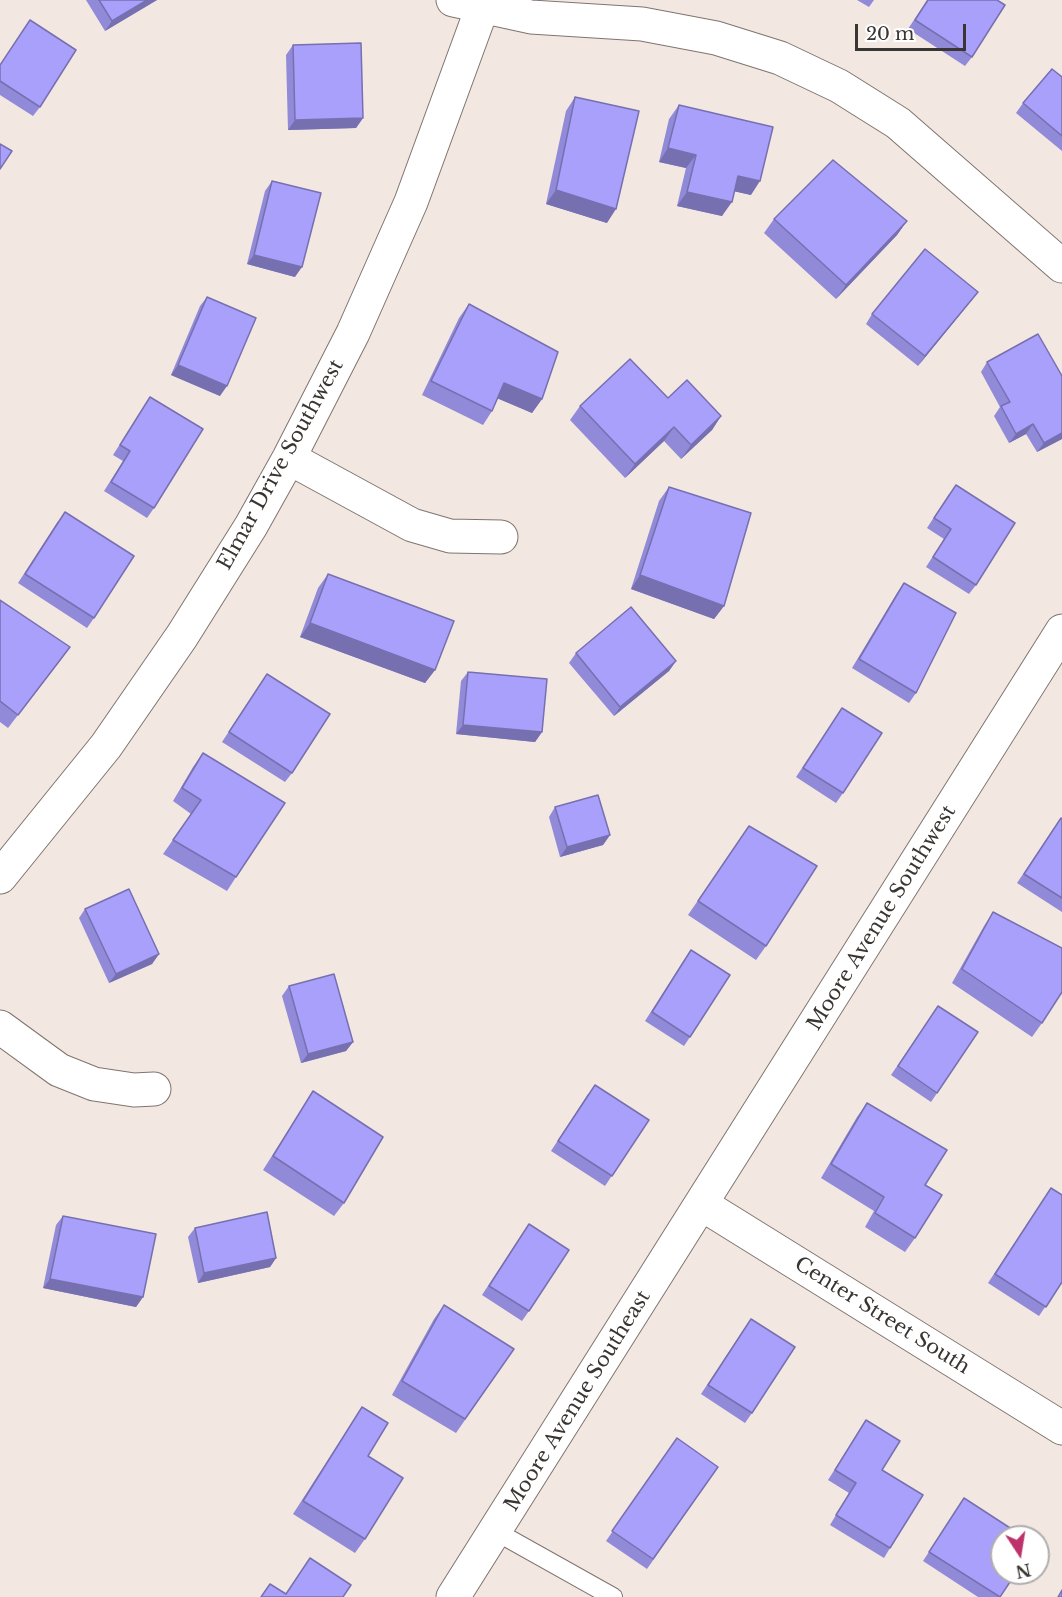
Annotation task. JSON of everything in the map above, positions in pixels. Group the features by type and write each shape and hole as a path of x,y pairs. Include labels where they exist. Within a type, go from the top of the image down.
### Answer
{"street":[{"path":"468,4 531,17 642,24 716,38 780,58 839,86 898,123 1062,266"},
{"name":"Elmar Drive Southwest","path":"0,877 106,746 182,636 251,526 289,458 353,333 411,202 468,4"},
{"path":"289,458 412,525 450,536 501,537"},
{"name":"Moore Avenue Southwest","path":"703,1205 1062,631"},
{"path":"0,1028 59,1070 94,1084 134,1090 154,1089"},
{"name":"Center Street South","path":"703,1205 1062,1428"},
{"name":"Moore Avenue Southeast","path":"453,1597 703,1205"}],"lane":[{"path":"495,1531 613,1597"}],"building":[{"path":"99,0 147,0 112,21"},
{"path":"928,0 997,0 1005,5 972,57 915,20"},
{"path":"30,20 76,50 40,107 0,81 0,65"},
{"path":"361,43 363,118 295,120 293,45"},
{"path":"1052,69 1062,77 1062,136 1023,103"},
{"path":"575,97 639,111 616,209 556,190"},
{"path":"679,105 773,127 760,181 738,176 732,202 687,192 696,155 668,148"},
{"path":"0,144 12,151 0,169"},
{"path":"833,160 907,221 846,285 774,219"},
{"path":"272,181 321,193 302,267 254,255"},
{"path":"925,249 978,292 925,356 872,314"},
{"path":"207,297 256,318 227,386 178,365"},
{"path":"469,304 558,352 542,399 504,383 492,411 431,381"},
{"path":"1038,334 1062,376 1062,433 1044,443 1033,424 1016,434 1001,406 1010,402 987,362"},
{"path":"630,359 668,398 687,380 721,416 691,445 674,427 635,464 580,406"},
{"path":"150,397 203,429 154,508 111,482 130,451 120,445"},
{"path":"956,485 1015,523 976,585 933,557 951,529 934,518"},
{"path":"669,487 751,513 724,606 640,575"},
{"path":"65,512 134,556 94,618 25,574"},
{"path":"328,574 454,621 435,670 310,623"},
{"path":"904,583 956,613 916,693 859,659"},
{"path":"0,600 70,647 18,715 0,701"},
{"path":"631,607 676,661 620,707 576,653"},
{"path":"468,672 547,679 542,732 463,725"},
{"path":"267,674 330,714 292,773 229,732"},
{"path":"842,708 882,733 843,793 803,768"},
{"path":"203,753 285,803 236,877 173,840 201,800 182,788"},
{"path":"598,795 610,835 567,847 555,807"},
{"path":"1062,819 1062,898 1024,874"},
{"path":"749,826 817,866 766,946 698,901"},
{"path":"129,889 159,954 116,974 85,909"},
{"path":"993,912 1062,948 1062,992 1042,1023 962,969"},
{"path":"691,950 730,975 690,1037 652,1012"},
{"path":"334,974 353,1042 308,1054 289,986"},
{"path":"938,1006 978,1032 937,1093 898,1066"},
{"path":"595,1085 649,1120 612,1176 558,1141"},
{"path":"313,1091 383,1137 344,1203 273,1156"},
{"path":"867,1103 947,1150 925,1185 942,1195 915,1238 875,1213 884,1197 831,1164"},
{"path":"1051,1188 1062,1195 1062,1282 1046,1307 995,1274"},
{"path":"267,1212 276,1258 204,1273 195,1228"},
{"path":"63,1216 156,1234 143,1297 50,1279"},
{"path":"529,1224 569,1250 529,1311 489,1286"},
{"path":"444,1305 514,1349 465,1419 402,1381"},
{"path":"751,1319 795,1347 752,1413 708,1385"},
{"path":"362,1407 388,1423 368,1456 403,1478 365,1539 303,1501"},
{"path":"866,1420 900,1441 882,1470 923,1495 890,1548 836,1515 856,1483 835,1470"},
{"path":"677,1438 718,1467 653,1559 612,1531"},
{"path":"964,1498 1006,1525 990,1525 990,1585 1008,1585 1000,1597 929,1552"},
{"path":"310,1558 351,1585 343,1597 261,1597 270,1584 286,1594"}]}
